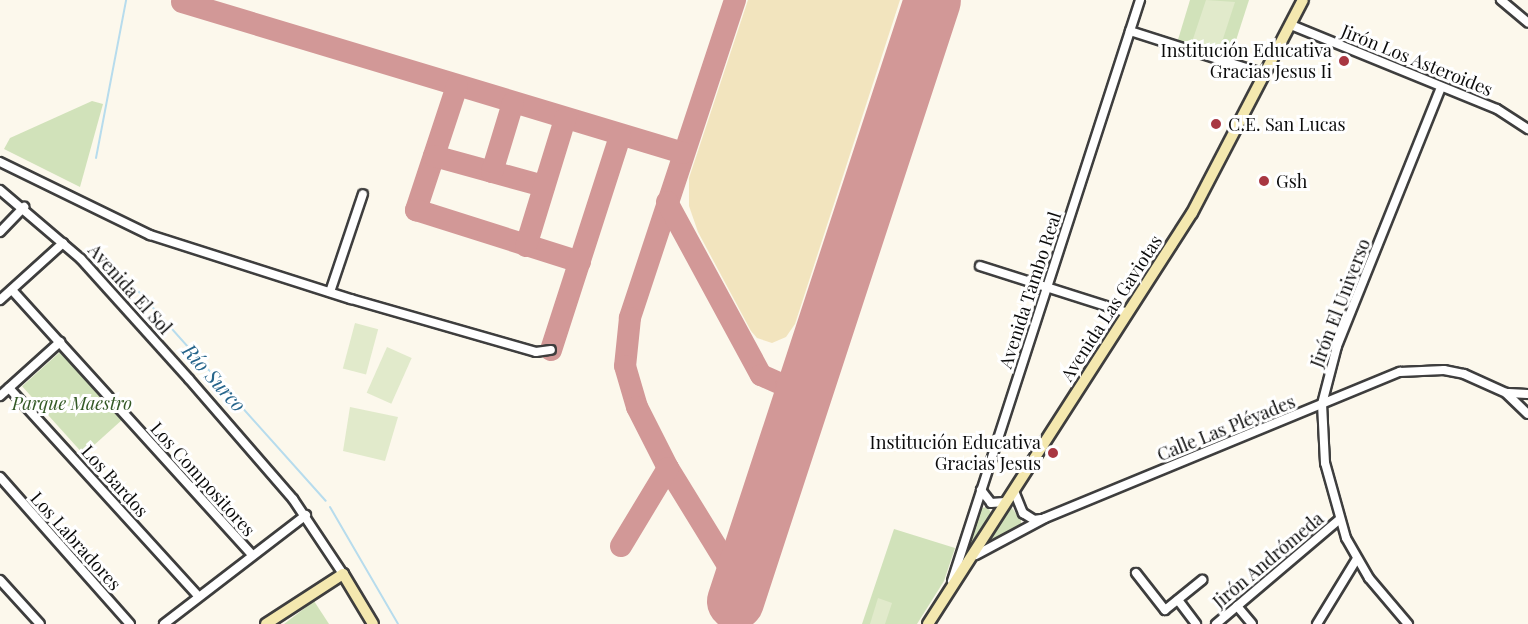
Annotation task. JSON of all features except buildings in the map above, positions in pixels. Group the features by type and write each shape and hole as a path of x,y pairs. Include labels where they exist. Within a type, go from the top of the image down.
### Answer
{"street":[{"name":"Avenida Tambo Real","path":"950,589 1140,0"},
{"name":"Avenida Las Gaviotas","path":"928,624 1014,486 1192,213 1303,0"},
{"path":"1501,0 1528,23"},
{"name":"Jirón Los Asteroides","path":"1291,25 1497,109 1528,129"},
{"path":"1130,31 1264,74"},
{"name":"Jirón El Universo","path":"1408,624 1356,560 1340,519 1325,463 1322,404 1337,346 1441,87"},
{"path":"0,162 150,235 330,292 536,352 550,350"},
{"name":"Avenida El Sol","path":"0,190 24,207 63,243 306,515 373,624"},
{"path":"330,292 363,194"},
{"path":"0,232 24,207"},
{"path":"0,300 63,243"},
{"path":"980,266 1128,314"},
{"name":"Los Compositores","path":"12,290 251,554"},
{"path":"0,396 60,342"},
{"name":"Calle Las Pléyades","path":"950,589 981,550 1045,518 1390,375 1421,369 1464,374 1506,393 1528,414"},
{"name":"Los Bardos","path":"9,388 198,596"},
{"path":"1506,393 1528,394"},
{"name":"Los Labradores","path":"0,477 130,624"},
{"path":"1014,486 1014,499 1023,513 1034,520 1045,518"},
{"path":"981,490 991,502 1005,502"},
{"path":"164,624 251,554 306,515"},
{"name":"Jirón Andrómeda","path":"1216,624 1340,519"},
{"path":"1317,624 1356,560"},
{"path":"1136,573 1165,609 1202,580"},
{"path":"266,624 344,574"},
{"path":"0,580 40,624"},
{"path":"1179,600 1196,624"},
{"path":"1237,606 1252,624"}],"green space":[{"path":"1190,0 1249,0 1230,59 1177,43"},
{"path":"1206,0 1235,2 1219,51 1192,42"},
{"path":"92,101 103,104 80,187 4,149 10,138"},
{"path":"355,323 378,329 366,375 343,368"},
{"path":"387,347 412,358 391,404 367,393"},
{"name":"Parque Maestro","path":"60,352 122,420 84,454 22,386"},
{"path":"350,407 398,417 385,461 343,451"},
{"path":"988,507 992,515 967,551 981,508"},
{"path":"1012,508 1021,520 1021,527 988,541 1008,509"},
{"path":"894,529 955,548 944,581 917,624 862,624"},
{"path":"878,598 892,603 885,624 870,624"},
{"path":"314,601 329,624 284,624"}],"sand":[{"path":"748,0 900,0 795,324 786,337 772,343 757,338 751,331 698,232 689,206 689,178"}],"waterway":[{"name":"Río Surco","path":"96,158 126,0"},
{"name":"Río Surco","path":"105,254 326,501"},
{"name":"Río Surco","path":"330,507 398,624"}],"taxiway":[{"path":"735,0 630,318 625,366 637,407 668,468 740,585"},
{"path":"182,2 683,153"},
{"path":"457,86 416,210 580,262"},
{"path":"492,172 513,103"},
{"path":"526,246 565,119"},
{"path":"551,350 620,136"},
{"path":"434,156 544,186"},
{"path":"667,202 761,375 786,386 812,373"},
{"path":"621,546 668,468"}],"runway":[{"path":"735,601 932,0"}],"place":[{"name":"Institución Educativa Gracias Jesus Ii","path":"1344,61"},
{"name":"C.E. San Lucas","path":"1216,124"},
{"name":"Gsh","path":"1264,181"},
{"name":"Institución Educativa Gracias Jesus","path":"1053,453"}]}
